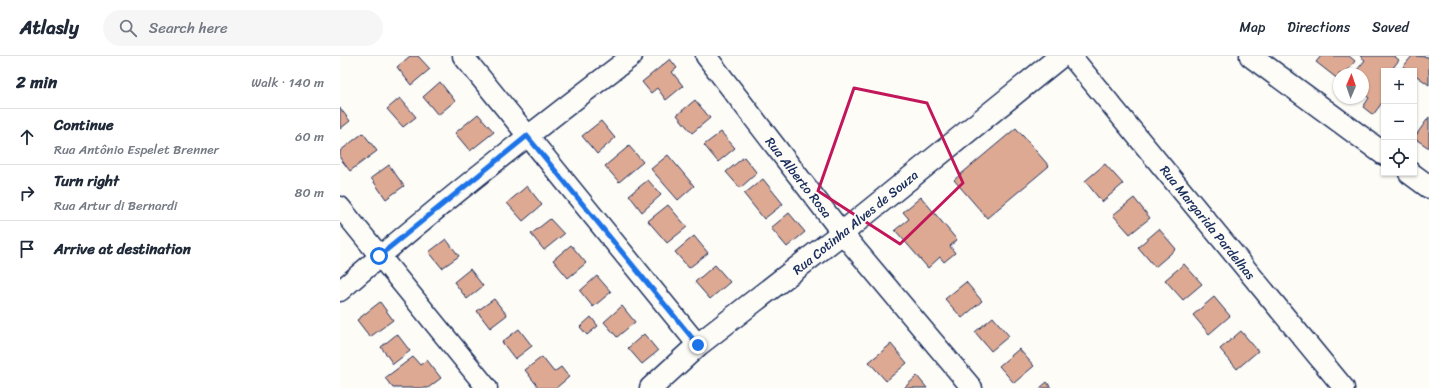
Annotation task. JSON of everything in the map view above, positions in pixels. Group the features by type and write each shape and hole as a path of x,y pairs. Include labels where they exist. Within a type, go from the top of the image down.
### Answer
{"street":[{"path":"463,56 698,345"},
{"path":"340,291 379,256 527,136 632,56"},
{"name":"Rua Alberto Rosa","path":"706,56 842,233 972,388"},
{"name":"Rua Cotinha Alves de Souza","path":"651,388 698,345 842,233 1061,56"},
{"name":"Rua Margarida Pardelhas","path":"1071,56 1344,388"},
{"path":"1251,56 1381,152"},
{"path":"1414,176 1429,187"},
{"path":"340,207 487,388"}],"highlighted area":[{"path":"854,88 927,103 963,183 900,244 818,191"}],"building":[{"path":"410,56 418,56 430,69 411,85 397,67"},
{"path":"1321,56 1349,56 1355,61 1350,68 1333,68 1333,75 1316,62"},
{"path":"1360,56 1394,56 1399,60 1393,68 1381,68 1381,104 1373,115 1363,107 1365,104 1369,104 1369,68 1359,68 1365,60"},
{"path":"1412,56 1429,57 1429,85 1417,76 1417,68 1403,67"},
{"path":"670,59 677,68 672,72 683,86 666,100 657,88 651,93 642,82"},
{"path":"440,82 455,101 438,115 423,97"},
{"path":"400,98 416,117 403,127 387,109"},
{"path":"695,100 710,118 692,133 677,115"},
{"path":"340,108 350,121 340,129"},
{"path":"478,114 494,132 470,151 455,133"},
{"path":"1429,117 1429,148 1417,140 1417,134"},
{"path":"601,121 615,138 597,154 582,136"},
{"path":"1016,128 1049,166 987,218 954,180"},
{"path":"721,132 735,148 718,162 704,145"},
{"path":"363,133 377,151 350,171 340,158 340,151"},
{"path":"629,146 643,162 619,182 605,166"},
{"path":"668,155 694,186 678,200 651,169"},
{"path":"744,157 757,173 740,188 726,172"},
{"path":"1105,164 1123,184 1102,202 1085,181"},
{"path":"389,165 404,186 386,199 371,178"},
{"path":"763,179 783,204 764,219 744,194"},
{"path":"648,180 661,195 642,212 629,195"},
{"path":"527,186 542,205 523,221 507,203"},
{"path":"921,197 957,240 950,246 955,253 944,262 940,257 928,268 895,230 909,219 903,212"},
{"path":"1134,198 1150,218 1130,234 1113,215"},
{"path":"668,205 687,227 667,243 648,221"},
{"path":"789,213 805,232 787,247 771,228"},
{"path":"550,219 564,234 544,250 531,234"},
{"path":"1159,229 1176,249 1155,267 1138,247"},
{"path":"694,236 708,253 689,268 675,252"},
{"path":"446,239 459,256 442,268 429,252"},
{"path":"571,245 586,263 568,278 553,260"},
{"path":"1184,264 1202,284 1183,300 1165,280"},
{"path":"715,265 730,282 710,299 695,282"},
{"path":"470,269 483,286 467,299 454,282"},
{"path":"597,276 611,292 593,307 580,291"},
{"path":"966,282 982,301 962,318 945,299"},
{"path":"1214,297 1230,316 1209,334 1193,315"},
{"path":"494,299 507,315 490,328 477,311"},
{"path":"380,302 393,320 370,337 357,320"},
{"path":"622,306 635,322 617,337 604,322"},
{"path":"591,317 598,326 587,335 580,327"},
{"path":"993,317 1009,336 991,351 975,332"},
{"path":"519,329 532,346 515,359 502,342"},
{"path":"1241,331 1258,351 1237,369 1220,349"},
{"path":"397,334 410,351 393,364 381,347"},
{"path":"644,334 658,351 642,364 628,348"},
{"path":"891,344 907,363 886,381 869,362"},
{"path":"1019,349 1034,366 1014,383 999,366"},
{"path":"413,357 420,365 427,360 441,378 428,388 393,388 385,378"},
{"path":"542,357 554,372 561,367 569,377 556,388 539,388 525,370"},
{"path":"917,376 927,388 904,388"},
{"path":"1047,382 1051,388 1040,388"}],"route":[{"path":"379,256 527,136 698,345"}]}
